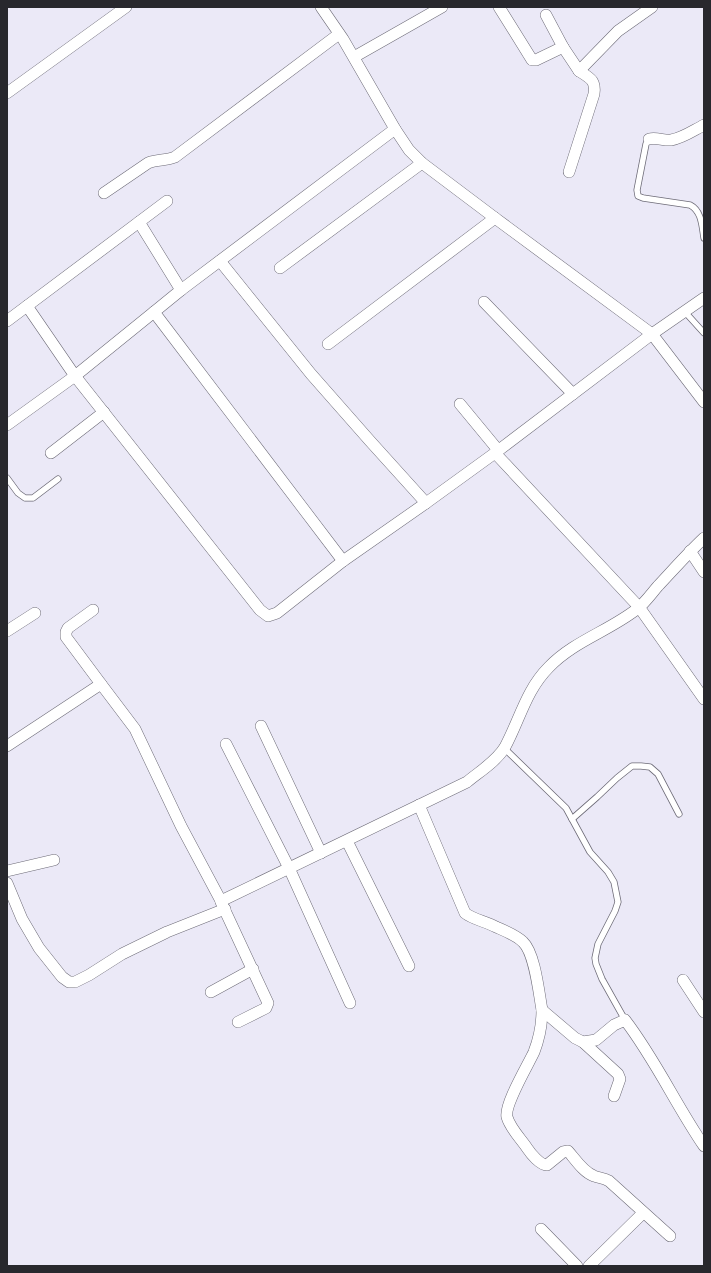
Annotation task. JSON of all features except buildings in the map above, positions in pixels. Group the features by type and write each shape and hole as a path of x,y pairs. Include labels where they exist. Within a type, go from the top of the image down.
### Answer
{"street":[{"path":"7,93 126,7"},
{"path":"321,7 354,58 395,129 409,150 422,163 652,334 704,402"},
{"path":"354,58 442,7"},
{"path":"499,7 532,60 536,60 563,47"},
{"path":"580,71 618,31 652,7"},
{"path":"546,15 563,47 580,71 592,80 595,86 594,94 569,172"},
{"path":"104,193 148,163 169,160 175,157 339,34"},
{"path":"649,139 654,138 670,140 704,125"},
{"path":"7,425 75,376 181,290 395,129"},
{"path":"280,268 422,163"},
{"path":"7,321 167,201"},
{"path":"328,344 496,218"},
{"path":"138,222 181,290"},
{"path":"220,261 311,374 426,503"},
{"path":"27,306 75,376 260,610 268,616 277,613 343,562 496,452 652,334 704,298"},
{"path":"484,302 573,394"},
{"path":"154,312 343,562"},
{"path":"460,404 496,452 639,607 704,699"},
{"path":"51,453 104,412"},
{"path":"7,883 22,919 39,948 62,977 69,982 75,982 122,954 223,905 289,868 467,782 495,758 504,748 521,708 532,688 547,668 561,655 624,619 639,607 704,538"},
{"path":"690,552 704,572"},
{"path":"93,610 68,628 66,637 135,729 181,826 223,905 253,969 268,1005 266,1008 238,1022"},
{"path":"7,631 35,613"},
{"path":"7,746 101,684"},
{"path":"261,726 321,853"},
{"path":"226,744 289,868 350,1003"},
{"path":"419,805 465,913 469,917 483,921 514,935 524,942 531,954 542,1010 540,1032 534,1052 509,1104 506,1116 511,1125 531,1154 543,1164 547,1165 563,1152 568,1151 587,1172 609,1181 670,1236"},
{"path":"347,841 409,966"},
{"path":"7,872 54,860"},
{"path":"211,992 253,969"},
{"path":"683,980 704,1012"},
{"path":"542,1010 575,1038 583,1042 618,1074 620,1079 614,1096"},
{"path":"583,1042 596,1040 614,1025 626,1020 641,1040 685,1117 704,1146"},
{"path":"589,1266 643,1212"},
{"path":"541,1229 577,1266"}],"lane":[{"path":"649,139 646,144 637,190 638,196 690,205 696,208 704,238"},
{"path":"685,312 704,333"},
{"path":"7,478 18,493 25,498 33,498 58,479"},
{"path":"504,748 566,808 590,852 608,872 614,882 618,902 616,911 598,944 594,958 602,979 626,1020"},
{"path":"572,819 632,766 650,766 658,774 679,814"}]}
